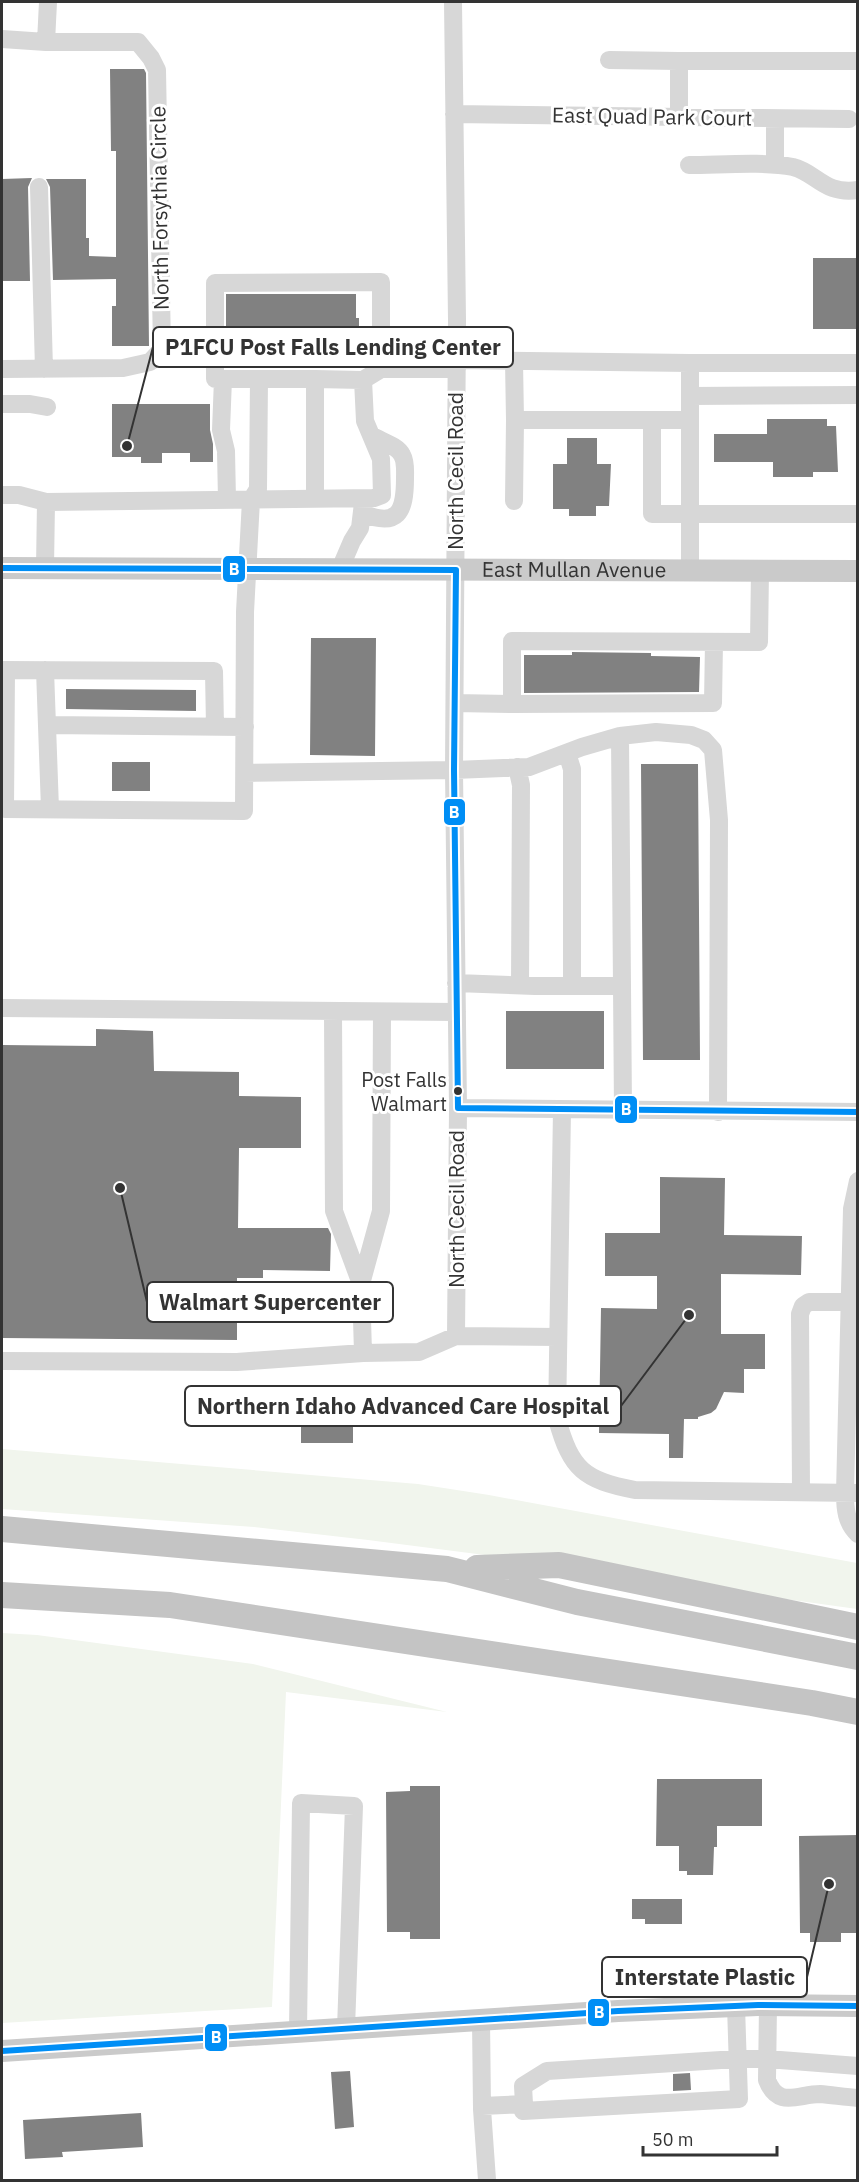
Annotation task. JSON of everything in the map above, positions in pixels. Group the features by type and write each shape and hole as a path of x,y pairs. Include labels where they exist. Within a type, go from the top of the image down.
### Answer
{"highway":[{"path":"2,1529 447,1569 559,1565 858,1627"},
{"path":"447,1569 577,1602 858,1657"},
{"path":"2,1595 170,1605 812,1703 858,1712"},
{"path":"812,1703 858,1717"}],"main road":[{"name":"East Mullan Avenue","path":"2,568 858,571"},
{"path":"2,2051 481,2019 736,2006 858,2006"}],"street":[{"path":"46,42 48,2"},
{"name":"North Cecil Road","path":"453,2 457,365 454,770 458,1108 456,1336"},
{"name":"North Forsythia Circle","path":"2,39 46,42 138,42 151,58 157,70 162,349 150,362 123,368 2,369"},
{"path":"609,60 858,61"},
{"path":"679,61 679,117"},
{"name":"East Quad Park Court","path":"454,114 855,120"},
{"path":"775,118 775,165"},
{"path":"689,165 775,165 795,168 829,188 858,190"},
{"path":"39,187 44,369"},
{"path":"381,369 381,282 215,283 215,379 363,380 381,369 514,361 858,363"},
{"path":"514,361 514,501"},
{"path":"690,363 690,571"},
{"path":"223,379 220,430 226,452 227,500"},
{"path":"215,727 214,670 4,670 5,809 244,811 245,612 251,500 258,489 260,379"},
{"path":"315,379 315,499"},
{"path":"362,506 382,495 383,488 381,459 365,421 363,380"},
{"path":"690,396 858,395"},
{"path":"2,404 30,404 47,407"},
{"path":"515,420 690,420"},
{"path":"652,421 652,514 858,514"},
{"path":"2,495 19,495 46,502 315,499 362,506 378,520 391,518 404,504 405,463 396,447 371,435"},
{"path":"45,568 46,502"},
{"path":"340,569 360,528 362,506"},
{"path":"512,704 512,641 759,642 760,571"},
{"path":"455,703 713,703 714,642"},
{"path":"45,670 50,809"},
{"path":"47,725 245,727"},
{"path":"245,773 528,767 620,736 656,732 691,735 704,740 713,750 719,820 718,1112"},
{"path":"620,736 623,1110"},
{"path":"567,753 572,769 572,986"},
{"path":"517,767 521,785 520,985"},
{"path":"456,983 622,986"},
{"path":"2,1008 457,1012"},
{"path":"333,1011 334,1211 361,1284"},
{"path":"363,1353 361,1284 381,1211 382,1012"},
{"path":"458,1108 858,1112"},
{"path":"562,1110 557,1419 565,1446 582,1471 604,1484 635,1490 852,1493"},
{"path":"858,1181 852,1209 854,1302 852,1493 846,1508 850,1527 858,1534"},
{"path":"801,1492 800,1314 803,1306 809,1302 854,1302"},
{"path":"2,1360 237,1362 363,1353 419,1352 456,1336 558,1337"},
{"path":"298,2031 301,1803 354,1806 346,2028"},
{"path":"768,2005 767,2080 770,2088 780,2096 796,2099 817,2094 858,2098"},
{"path":"736,2006 737,2059 739,2099 524,2111 524,2086 547,2071 737,2059 858,2066"},
{"path":"481,2019 482,2106 487,2181"},
{"path":"482,2106 524,2104"}],"shaded area":[{"path":"2,1449 418,1484 857,1563 857,1609 616,1572 368,1540 254,1527 2,1509"},
{"path":"2,1633 37,1635 253,1664 447,1712 286,1692 272,2007 2,2023"}],"building":[{"path":"110,69 144,69 146,73 149,346 112,346 112,306 116,306 116,279 53,280 50,187 46,179 86,179 86,238 89,238 89,256 116,257 116,151 111,151"},
{"path":"32,178 28,187 30,281 2,281 2,179"},
{"path":"813,258 858,258 858,329 813,329"},
{"path":"226,294 356,294 359,340 341,340 341,334 294,334 294,352 268,352 268,345 226,345"},
{"path":"112,404 210,404 213,462 190,462 190,453 162,453 162,463 141,463 141,457 112,457"},
{"path":"767,419 827,419 827,426 836,426 838,472 813,472 813,477 773,477 773,462 714,462 714,434 767,434"},
{"path":"567,438 597,438 597,464 611,464 609,506 596,506 596,516 569,516 569,509 553,509 553,464 567,464"},
{"path":"311,638 376,638 375,756 310,755"},
{"path":"572,652 651,653 651,656 700,657 699,692 524,693 524,655 572,655"},
{"path":"66,689 196,690 196,711 66,709"},
{"path":"112,762 150,762 150,791 112,791"},
{"path":"641,764 698,764 700,1060 643,1060"},
{"path":"506,1011 604,1011 604,1069 506,1069"},
{"path":"96,1029 153,1031 154,1071 239,1072 239,1096 301,1097 301,1148 239,1148 238,1228 328,1228 331,1234 330,1271 263,1270 263,1278 237,1278 237,1340 2,1338 2,1045 96,1046"},
{"path":"660,1177 725,1178 724,1235 802,1236 801,1275 721,1274 721,1334 765,1334 765,1369 744,1369 744,1393 724,1392 716,1409 711,1413 698,1417 698,1419 684,1419 683,1458 669,1458 669,1434 599,1433 601,1308 657,1309 657,1276 605,1276 605,1233 660,1233"},
{"path":"353,1407 353,1443 301,1443 301,1408"},
{"path":"657,1779 762,1779 762,1826 717,1826 713,1875 687,1875 687,1871 679,1871 679,1846 656,1846"},
{"path":"410,1786 440,1786 440,1939 410,1939 410,1932 387,1932 386,1792 410,1791"},
{"path":"858,1835 858,1933 841,1933 841,1942 810,1942 810,1933 800,1933 799,1836"},
{"path":"632,1899 682,1899 682,1924 645,1924 645,1919 632,1919"},
{"path":"350,2071 354,2127 335,2129 331,2072"},
{"path":"690,2073 691,2090 673,2091 673,2074"},
{"path":"141,2113 143,2147 62,2152 63,2157 25,2159 23,2120"}],"transit line":[{"name":"B","path":"2,568 456,570 454,770 458,1108 858,1112"},
{"name":"B","path":"2,2051 618,2011 758,2005 858,2006"}],"place":[{"name":"P1FCU Post Falls Lending Center","path":"127,446"},
{"name":"Post Falls Walmart","path":"458,1091"},
{"name":"Walmart Supercenter","path":"120,1188"},
{"name":"Northern Idaho Advanced Care Hospital","path":"689,1315"},
{"name":"Interstate Plastic","path":"829,1884"}]}
